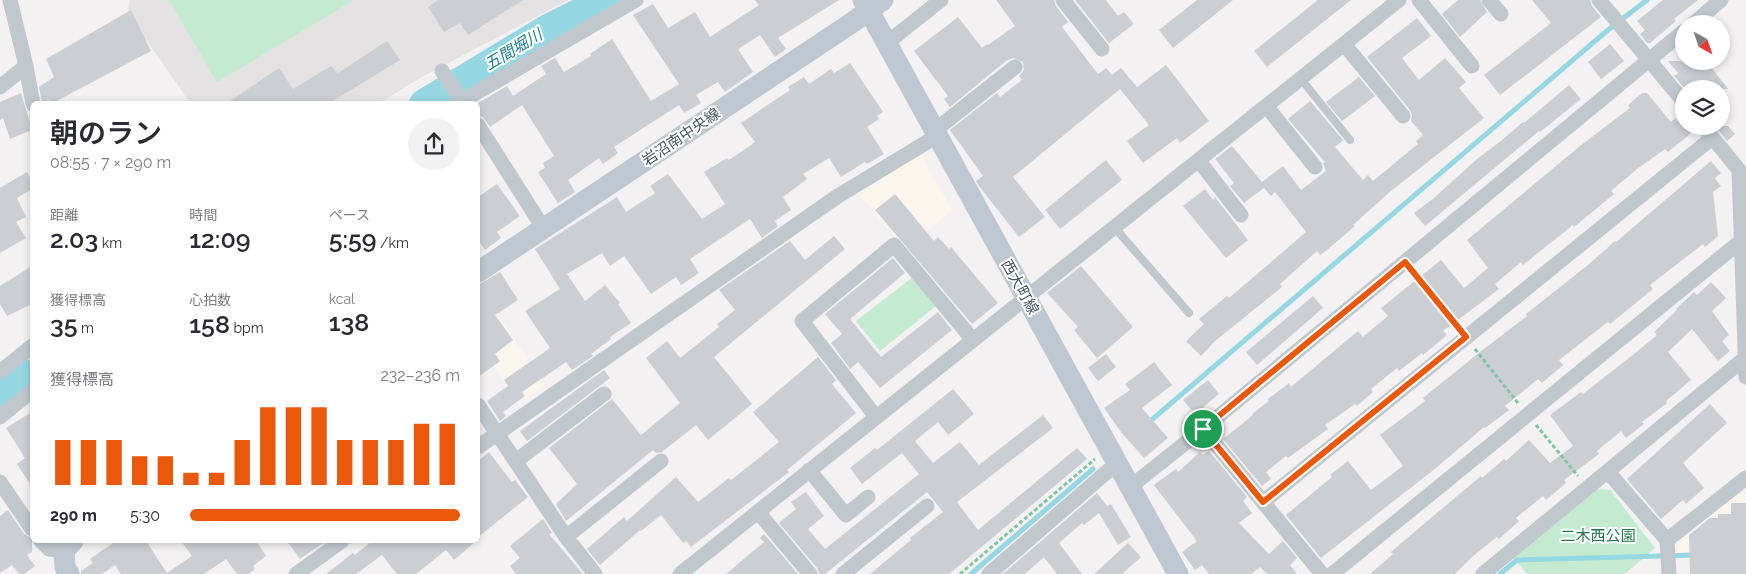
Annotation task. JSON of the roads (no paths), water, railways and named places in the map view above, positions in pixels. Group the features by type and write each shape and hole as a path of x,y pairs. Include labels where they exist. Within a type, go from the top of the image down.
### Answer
{"street":[{"path":"10,0 32,101"},
{"path":"463,101 636,0"},
{"path":"887,43 941,0"},
{"path":"1063,0 1102,49"},
{"path":"680,574 1399,0"},
{"path":"1419,0 1472,66"},
{"path":"1489,0 1501,14"},
{"path":"1599,0 1675,91"},
{"path":"1704,15 1721,0"},
{"name":"西大町線","path":"872,4 887,43 1027,297 1116,464 1178,574"},
{"name":"岩沼南中央線","path":"480,271 544,229 872,4"},
{"path":"1130,487 1203,429 1675,39"},
{"path":"1344,44 1403,116"},
{"path":"0,87 26,66"},
{"path":"480,446 838,196 936,133 1015,68"},
{"path":"442,71 460,101"},
{"path":"1267,106 1315,167"},
{"path":"480,128 544,229"},
{"path":"1263,502 1466,337 1703,135"},
{"path":"1710,135 1739,170 1746,377"},
{"path":"1199,161 1240,215"},
{"path":"1332,574 1741,241"},
{"path":"876,416 802,321 894,245 973,340"},
{"path":"0,372 30,348"},
{"path":"1483,574 1745,358"},
{"path":"0,417 30,393"},
{"path":"516,461 604,394"},
{"path":"480,408 566,537 595,574"},
{"path":"1203,429 1322,574"},
{"path":"566,537 661,461"},
{"path":"988,574 1116,464"},
{"path":"809,470 846,515 868,497"},
{"path":"1608,472 1667,556 1746,478"},
{"path":"0,482 30,526"},
{"path":"843,574 927,506"},
{"path":"758,512 810,574"},
{"path":"43,543 48,549 69,546 65,567 70,574"},
{"path":"296,574 339,543"}],"lane":[{"path":"1301,79 1350,140"},
{"path":"1114,228 1189,313"}],"waterway":[{"name":"五間堀川","path":"429,101 548,29 606,0"},
{"path":"1148,423 1608,30 1647,0"},
{"name":"五間堀川","path":"0,397 30,375"},
{"path":"971,574 1093,469"},
{"path":"1500,574 1517,560 1696,555"}],"park label":[{"name":"二木西公園","path":"1598,536"}]}
